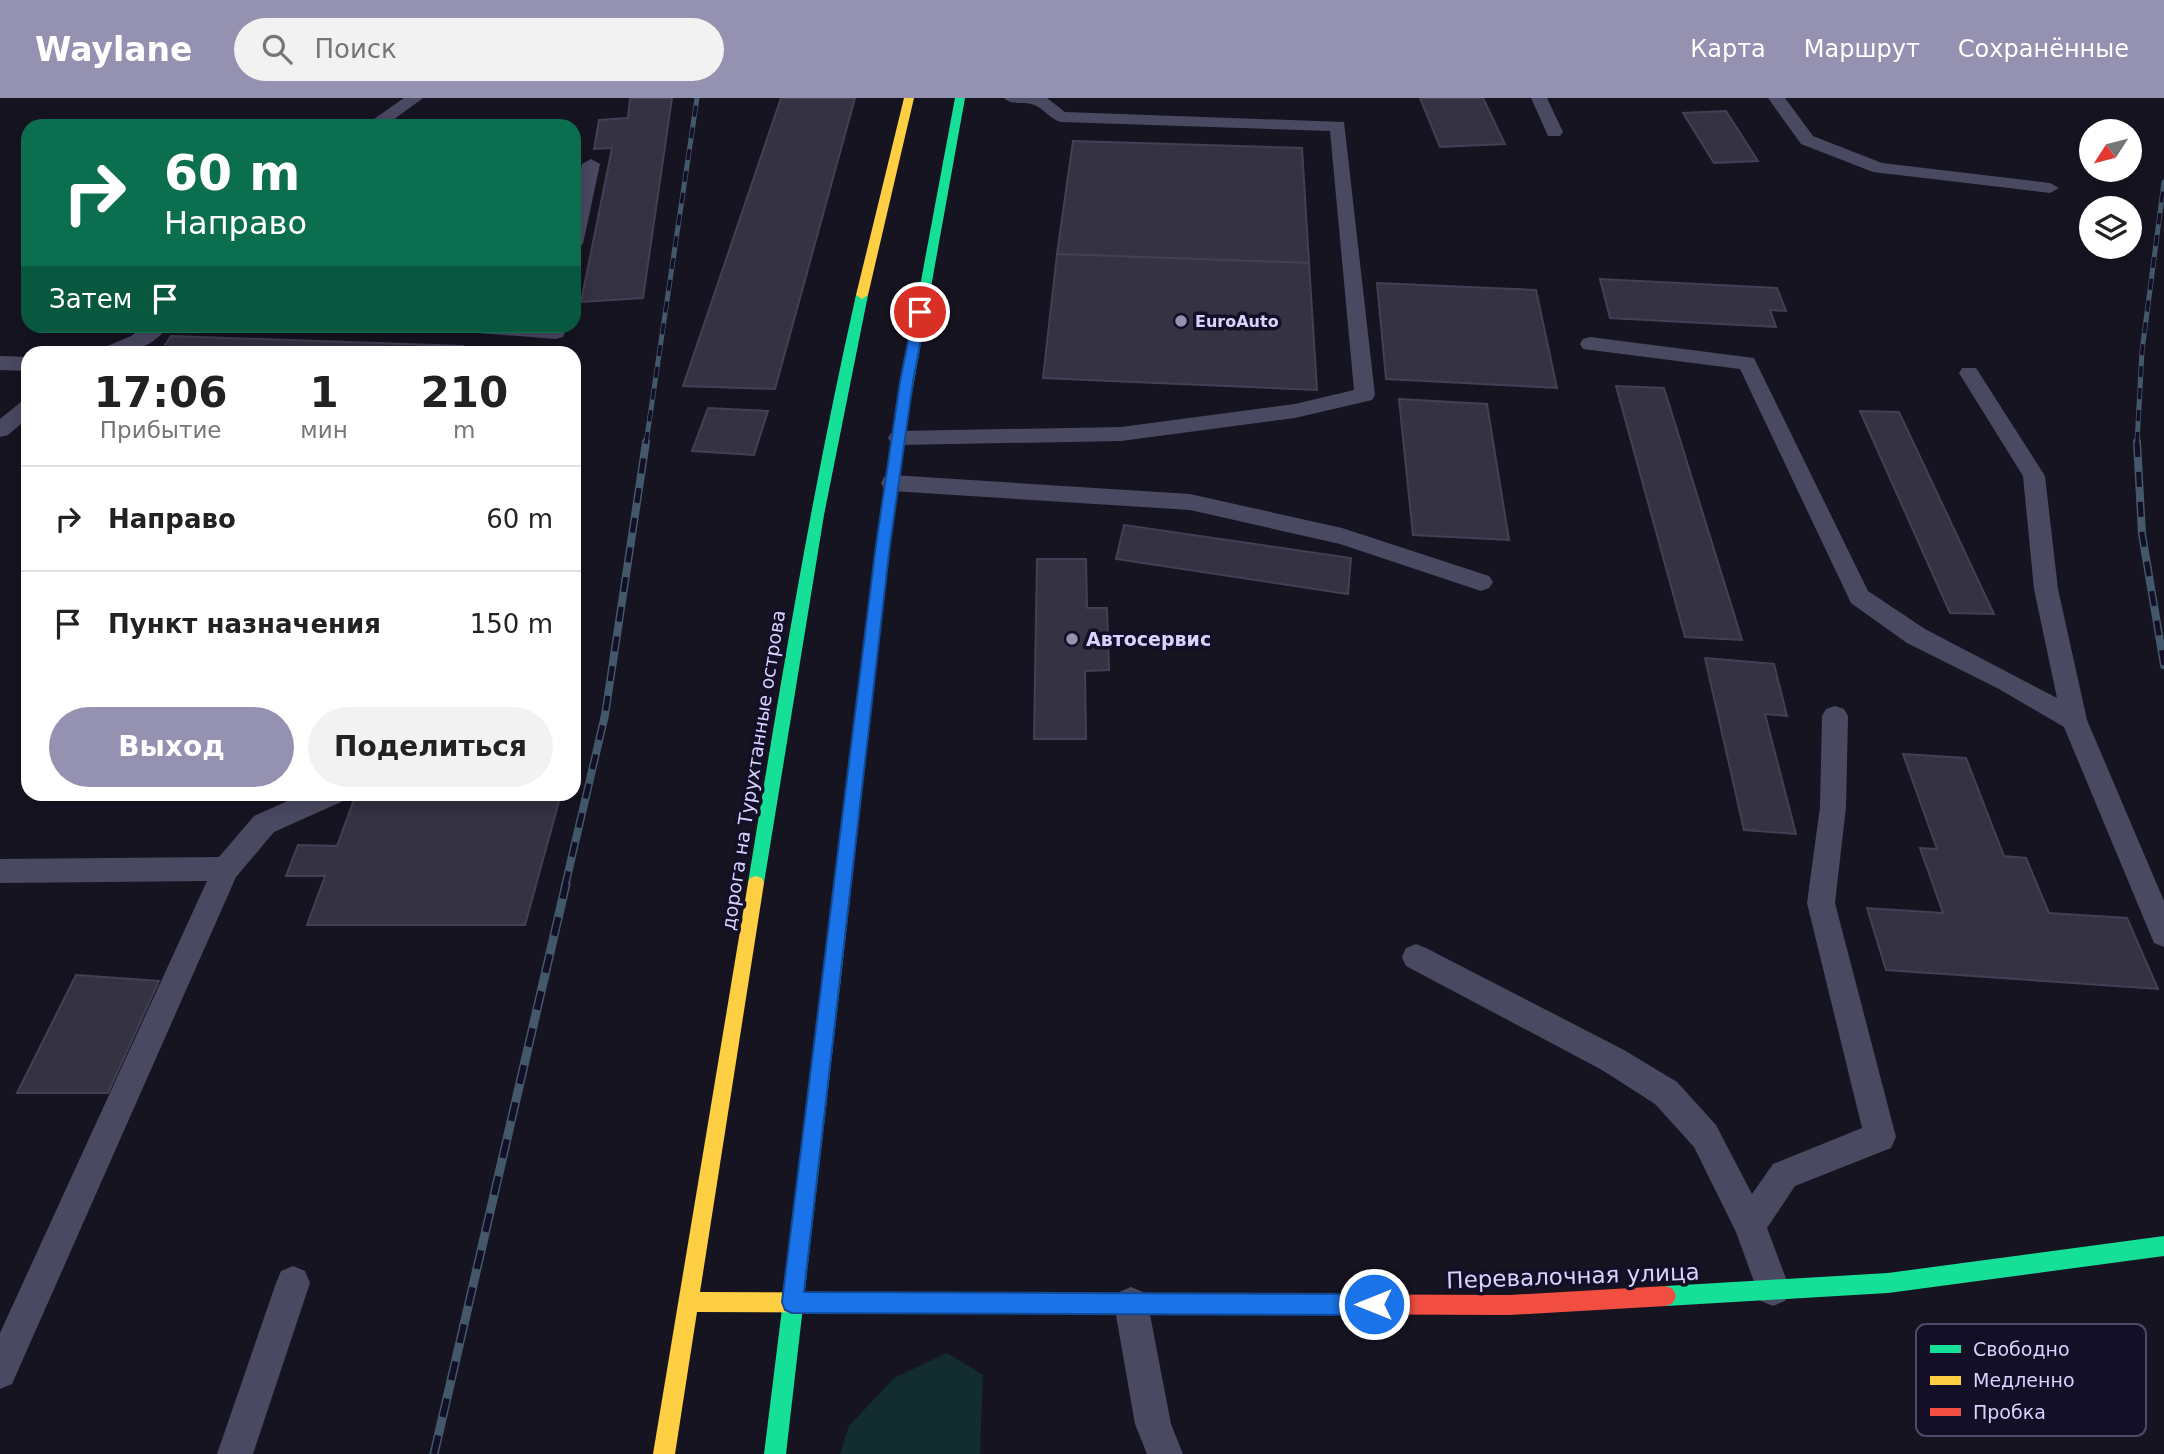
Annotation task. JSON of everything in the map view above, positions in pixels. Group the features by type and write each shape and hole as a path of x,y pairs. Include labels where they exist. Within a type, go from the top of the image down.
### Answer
{"street":[{"name":"дорога на Турухтанные острова","path":"664,1454 810,552 840,390 909,98"},
{"path":"775,1454 892,483 960,98"},
{"name":"Перевалочная улица","path":"687,1302 1509,1305 1888,1283 2164,1246"}],"lane":[{"path":"381,98 412,100"},
{"path":"899,438 1121,434 1295,411 1365,395 1338,126 1061,117 1038,99 1012,98"},
{"path":"1539,98 1553,132"},
{"path":"1776,98 1807,141 1879,168 2050,188"},
{"path":"384,119 412,100"},
{"path":"581,211 591,164"},
{"path":"126,346 149,333"},
{"path":"1590,344 1747,363 1859,597 1916,636 2008,682 2074,720"},
{"path":"0,363 21,364"},
{"path":"1969,373 2034,476 2046,589 2074,720 2164,934"},
{"path":"0,430 21,413"},
{"path":"892,483 1190,502 1342,537 1481,582"},
{"path":"1750,1225 1784,1175 1880,1136 1821,903 1833,807 1835,716"},
{"path":"0,1372 226,869 264,824 315,801"},
{"path":"0,871 226,869"},
{"path":"1416,957 1613,1060 1667,1093 1705,1136 1750,1225 1773,1289"},
{"path":"235,1454 293,1283"},
{"path":"1131,1304 1153,1424 1165,1454"}],"green space":[{"path":"947,1353 983,1375 980,1454 840,1454 849,1426 894,1378"}],"building":[{"path":"630,98 672,98 643,298 581,302 612,148 594,149 599,120 628,118"},
{"path":"781,98 855,98 775,389 683,386"},
{"path":"1420,98 1483,98 1505,144 1440,147"},
{"path":"1726,111 1758,161 1714,163 1683,113"},
{"path":"1073,141 1302,148 1309,263 1057,254"},
{"name":"EuroAuto","path":"1057,254 1309,263 1317,390 1043,378"},
{"path":"1600,279 1777,288 1786,311 1770,310 1776,327 1610,318"},
{"path":"1377,283 1536,290 1557,388 1386,379"},
{"path":"171,336 463,346 164,346"},
{"path":"1616,386 1664,388 1742,640 1685,637"},
{"path":"1399,399 1487,404 1509,540 1413,535"},
{"path":"708,408 768,411 754,455 692,451"},
{"path":"1860,411 1899,412 1994,614 1950,613"},
{"path":"1124,525 1351,558 1348,594 1116,559"},
{"name":"Автосервис","path":"1037,559 1086,559 1087,608 1107,608 1109,670 1085,671 1086,739 1034,739"},
{"path":"1705,658 1774,664 1787,716 1765,714 1796,834 1744,830"},
{"path":"1903,754 1966,758 2004,856 2026,858 2049,913 2127,918 2158,989 1886,970 1867,908 1943,913 1920,848 1937,849"},
{"path":"353,801 559,801 525,925 307,925 325,876 286,876 298,845 337,846"},
{"path":"76,975 159,981 108,1093 17,1093"}],"railway":[{"path":"646,443 697,98"},
{"path":"2137,442 2142,351 2164,182"},
{"path":"565,886 605,715 646,442"},
{"path":"2137,442 2142,534 2164,665"},
{"path":"434,1454 566,884"}],"traffic: fast":[{"path":"902,415 960,98"},
{"path":"756,883 817,515 862,295"},
{"path":"775,1454 830,994"},
{"path":"1666,1296 1888,1283 2164,1246"}],"traffic: slow":[{"path":"862,295 909,98"},
{"path":"830,994 883,545 902,415"},
{"path":"664,1454 756,883"},
{"path":"687,1302 1247,1304"}],"traffic: jam":[{"path":"1247,1304 1509,1305 1666,1296"}],"place":[{"name":"EuroAuto","path":"1181,321"},
{"name":"Автосервис","path":"1072,639"}],"route":[{"path":"920,312 883,545 792,1302 1374,1304"}]}
